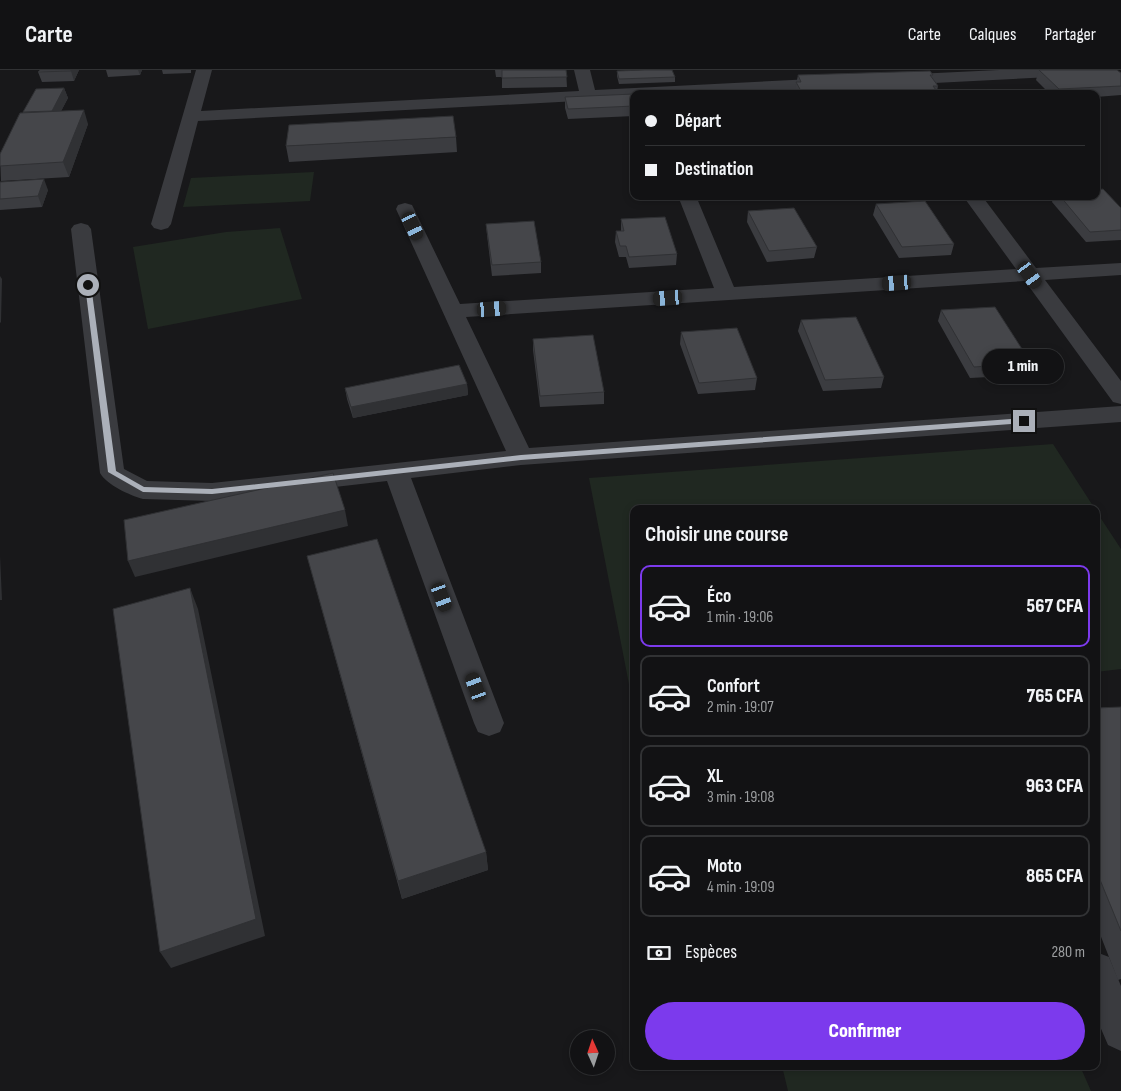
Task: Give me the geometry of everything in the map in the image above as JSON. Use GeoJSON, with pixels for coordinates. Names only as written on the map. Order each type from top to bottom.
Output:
{"type":"FeatureCollection","features":[{"type":"Feature","properties":{"kind":"lane"},"geometry":{"type":"LineString","coordinates":[[161,224],[204,70]]}},
{"type":"Feature","properties":{"kind":"lane"},"geometry":{"type":"LineString","coordinates":[[582,70],[588,96]]}},
{"type":"Feature","properties":{"kind":"lane"},"geometry":{"type":"LineString","coordinates":[[883,80],[980,73],[1091,70]]}},
{"type":"Feature","properties":{"kind":"lane"},"geometry":{"type":"LineString","coordinates":[[671,90],[843,83]]}},
{"type":"Feature","properties":{"kind":"lane"},"geometry":{"type":"LineString","coordinates":[[191,116],[630,93]]}},
{"type":"Feature","properties":{"kind":"lane"},"geometry":{"type":"LineString","coordinates":[[689,200],[727,294]]}},
{"type":"Feature","properties":{"kind":"lane"},"geometry":{"type":"LineString","coordinates":[[975,200],[1121,397]]}},
{"type":"Feature","properties":{"kind":"lane"},"geometry":{"type":"LineString","coordinates":[[405,209],[521,457]]}},
{"type":"Feature","properties":{"kind":"lane"},"geometry":{"type":"LineString","coordinates":[[81,229],[112,472],[143,490],[212,492],[521,457],[1121,414]]}},
{"type":"Feature","properties":{"kind":"lane"},"geometry":{"type":"LineString","coordinates":[[453,311],[1121,269]]}},
{"type":"Feature","properties":{"kind":"lane"},"geometry":{"type":"LineString","coordinates":[[396,471],[489,723]]}},
{"type":"Feature","properties":{"kind":"lane"},"geometry":{"type":"LineString","coordinates":[[1100,980],[1121,1032]]}},
{"type":"Feature","properties":{"kind":"shaded area"},"geometry":{"type":"Polygon","coordinates":[[[314,172],[310,201],[183,207],[191,178],[314,172]]]}},
{"type":"Feature","properties":{"kind":"shaded area"},"geometry":{"type":"Polygon","coordinates":[[[280,228],[302,299],[148,329],[133,247],[226,232],[280,228]]]}},
{"type":"Feature","properties":{"kind":"shaded area"},"geometry":{"type":"Polygon","coordinates":[[[1053,444],[1092,505],[630,505],[630,689],[589,478],[1053,444]]]}},
{"type":"Feature","properties":{"kind":"shaded area"},"geometry":{"type":"Polygon","coordinates":[[[1100,517],[1121,549],[1121,669],[1100,672],[1100,517]]]}},
{"type":"Feature","properties":{"kind":"shaded area"},"geometry":{"type":"Polygon","coordinates":[[[783,1070],[1082,1070],[1091,1091],[788,1091],[783,1070]]]}},
{"type":"Feature","properties":{"kind":"building"},"geometry":{"type":"Polygon","coordinates":[[[40,70],[71,70],[71,71],[38,72],[40,70]]]}},
{"type":"Feature","properties":{"kind":"building"},"geometry":{"type":"Polygon","coordinates":[[[502,70],[566,70],[567,77],[502,78],[502,70]]]}},
{"type":"Feature","properties":{"kind":"building"},"geometry":{"type":"Polygon","coordinates":[[[672,70],[675,77],[619,79],[617,71],[672,70]]]}},
{"type":"Feature","properties":{"kind":"building"},"geometry":{"type":"Polygon","coordinates":[[[1039,70],[1117,70],[1121,73],[1121,86],[1059,89],[1039,70]]]}},
{"type":"Feature","properties":{"kind":"building"},"geometry":{"type":"Polygon","coordinates":[[[930,71],[933,75],[930,75],[938,86],[933,86],[936,90],[800,90],[796,82],[801,82],[798,75],[930,71]]]}},
{"type":"Feature","properties":{"kind":"building"},"geometry":{"type":"Polygon","coordinates":[[[64,88],[52,111],[23,112],[36,89],[64,88]]]}},
{"type":"Feature","properties":{"kind":"building"},"geometry":{"type":"Polygon","coordinates":[[[630,94],[630,106],[568,109],[565,97],[630,94]]]}},
{"type":"Feature","properties":{"kind":"building"},"geometry":{"type":"Polygon","coordinates":[[[84,110],[63,162],[0,166],[0,154],[20,113],[84,110]]]}},
{"type":"Feature","properties":{"kind":"building"},"geometry":{"type":"Polygon","coordinates":[[[453,116],[456,137],[286,146],[289,125],[453,116]]]}},
{"type":"Feature","properties":{"kind":"building"},"geometry":{"type":"Polygon","coordinates":[[[44,179],[38,196],[0,199],[0,182],[44,179]]]}},
{"type":"Feature","properties":{"kind":"building"},"geometry":{"type":"Polygon","coordinates":[[[1100,189],[1103,189],[1121,208],[1121,230],[1090,232],[1063,200],[1100,200],[1100,189]]]}},
{"type":"Feature","properties":{"kind":"building"},"geometry":{"type":"Polygon","coordinates":[[[925,201],[954,244],[902,247],[876,204],[925,201]]]}},
{"type":"Feature","properties":{"kind":"building"},"geometry":{"type":"Polygon","coordinates":[[[794,208],[817,247],[769,251],[748,211],[794,208]]]}},
{"type":"Feature","properties":{"kind":"building"},"geometry":{"type":"Polygon","coordinates":[[[665,217],[677,254],[629,257],[626,246],[620,246],[616,231],[624,231],[621,219],[665,217]]]}},
{"type":"Feature","properties":{"kind":"building"},"geometry":{"type":"Polygon","coordinates":[[[534,221],[541,262],[492,265],[486,224],[534,221]]]}},
{"type":"Feature","properties":{"kind":"building"},"geometry":{"type":"Polygon","coordinates":[[[995,307],[1031,363],[974,367],[941,310],[995,307]]]}},
{"type":"Feature","properties":{"kind":"building"},"geometry":{"type":"Polygon","coordinates":[[[856,317],[884,377],[825,380],[801,320],[856,317]]]}},
{"type":"Feature","properties":{"kind":"building"},"geometry":{"type":"Polygon","coordinates":[[[737,328],[757,378],[699,383],[681,332],[737,328]]]}},
{"type":"Feature","properties":{"kind":"building"},"geometry":{"type":"Polygon","coordinates":[[[593,335],[604,392],[540,396],[533,339],[593,335]]]}},
{"type":"Feature","properties":{"kind":"building"},"geometry":{"type":"Polygon","coordinates":[[[459,365],[467,384],[351,407],[345,388],[459,365]]]}},
{"type":"Feature","properties":{"kind":"building"},"geometry":{"type":"Polygon","coordinates":[[[333,473],[345,510],[128,561],[124,520],[333,473]]]}},
{"type":"Feature","properties":{"kind":"building"},"geometry":{"type":"Polygon","coordinates":[[[377,539],[486,852],[398,881],[307,556],[377,539]]]}},
{"type":"Feature","properties":{"kind":"building"},"geometry":{"type":"Polygon","coordinates":[[[190,588],[256,919],[160,952],[113,609],[190,588]]]}},
{"type":"Feature","properties":{"kind":"building"},"geometry":{"type":"Polygon","coordinates":[[[1121,707],[1121,931],[1100,880],[1100,708],[1121,707]]]}},
{"type":"Feature","properties":{"kind":"route"},"geometry":{"type":"LineString","coordinates":[[88,285],[112,472],[143,490],[212,492],[521,457],[1024,421]]}}]}
